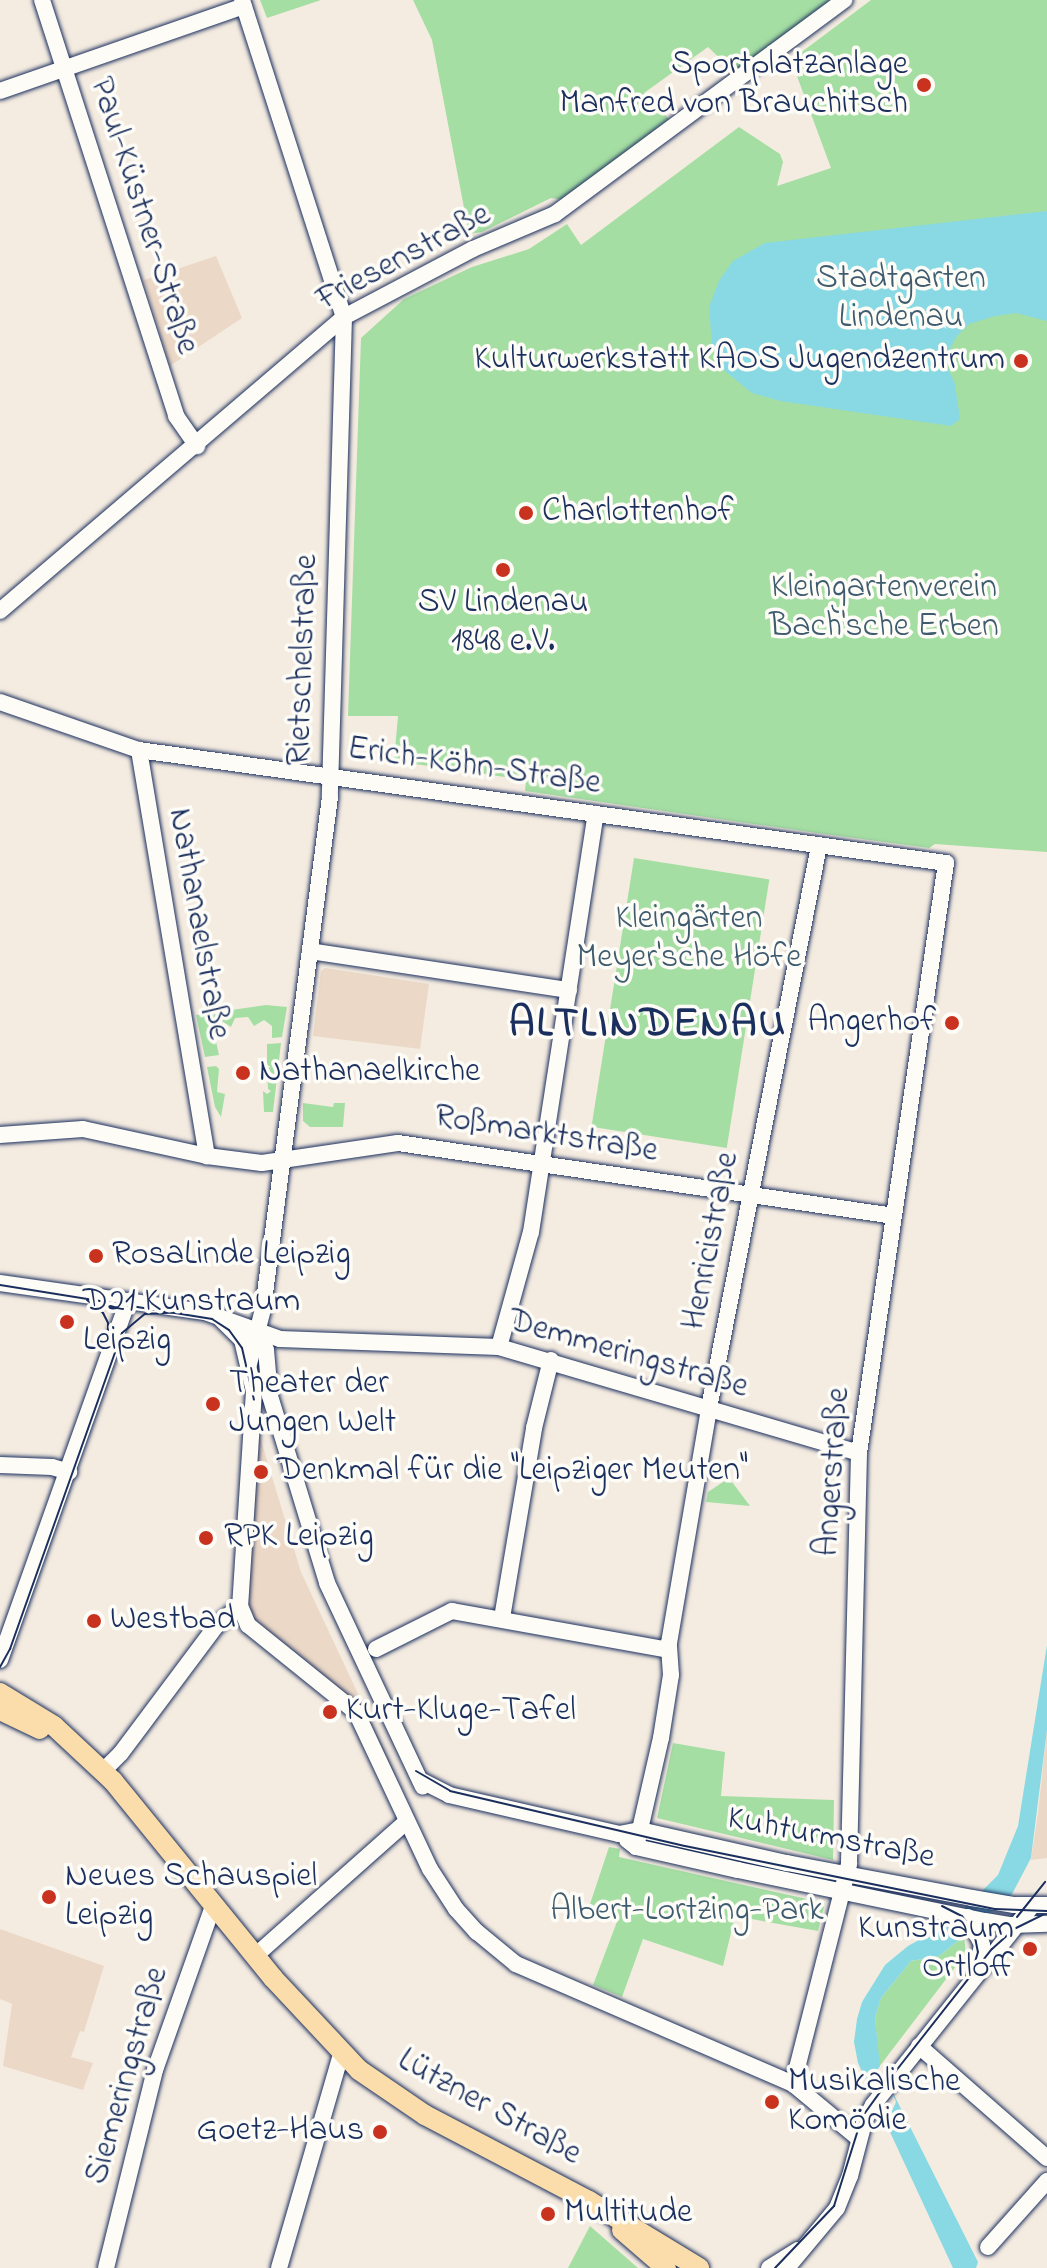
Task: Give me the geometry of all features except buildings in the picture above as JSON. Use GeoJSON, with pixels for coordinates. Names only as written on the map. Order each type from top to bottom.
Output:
{"type":"FeatureCollection","features":[{"type":"Feature","properties":{"kind":"main road","name":"Lützner Straße"},"geometry":{"type":"LineString","coordinates":[[0,1693],[41,1716],[103,1771],[255,1956],[341,2054],[381,2087],[425,2115],[589,2201],[699,2268]]}},
{"type":"Feature","properties":{"kind":"main road","name":"Lützner Straße"},"geometry":{"type":"LineString","coordinates":[[0,1710],[74,1745]]}},
{"type":"Feature","properties":{"kind":"main road","name":"Lützner Straße"},"geometry":{"type":"LineString","coordinates":[[589,2201],[666,2268]]}},
{"type":"Feature","properties":{"kind":"street","name":"Paul-Küstner-Straße"},"geometry":{"type":"LineString","coordinates":[[42,0],[176,416],[197,446]]}},
{"type":"Feature","properties":{"kind":"street","name":"Friesenstraße"},"geometry":{"type":"LineString","coordinates":[[0,611],[7,598],[197,446],[344,317],[473,249],[555,214],[844,0]]}},
{"type":"Feature","properties":{"kind":"street"},"geometry":{"type":"LineString","coordinates":[[0,91],[243,3]]}},
{"type":"Feature","properties":{"kind":"street","name":"Rietschelstraße"},"geometry":{"type":"LineString","coordinates":[[243,3],[344,317],[330,778],[263,1309],[253,1348]]}},
{"type":"Feature","properties":{"kind":"street","name":"Erich-Köhn-Straße"},"geometry":{"type":"LineString","coordinates":[[0,702],[139,750],[946,863]]}},
{"type":"Feature","properties":{"kind":"street","name":"Nathanaelstraße"},"geometry":{"type":"LineString","coordinates":[[139,750],[207,1156]]}},
{"type":"Feature","properties":{"kind":"street"},"geometry":{"type":"LineString","coordinates":[[499,1347],[531,1232],[596,814]]}},
{"type":"Feature","properties":{"kind":"street","name":"Henricistraße"},"geometry":{"type":"LineString","coordinates":[[636,1847],[661,1738],[671,1675],[668,1650],[709,1408],[819,846]]}},
{"type":"Feature","properties":{"kind":"street","name":"Angerstraße"},"geometry":{"type":"LineString","coordinates":[[793,2084],[847,1875],[859,1453],[946,863]]}},
{"type":"Feature","properties":{"kind":"street"},"geometry":{"type":"LineString","coordinates":[[310,951],[569,990]]}},
{"type":"Feature","properties":{"kind":"street","name":"Roßmarktstraße"},"geometry":{"type":"LineString","coordinates":[[0,1135],[83,1129],[207,1156],[282,1162],[398,1143],[894,1216]]}},
{"type":"Feature","properties":{"kind":"street","name":"Demmeringstraße"},"geometry":{"type":"LineString","coordinates":[[0,1283],[205,1312],[221,1319],[253,1348],[280,1339],[499,1347],[859,1453]]}},
{"type":"Feature","properties":{"kind":"street"},"geometry":{"type":"LineString","coordinates":[[0,1660],[128,1301]]}},
{"type":"Feature","properties":{"kind":"street"},"geometry":{"type":"LineString","coordinates":[[221,1319],[253,1348],[254,1400],[240,1606],[248,1625],[356,1712],[430,1869],[456,1909],[477,1932],[516,1964],[793,2084],[858,2138]]}},
{"type":"Feature","properties":{"kind":"street","name":"Kuhturmstraße"},"geometry":{"type":"LineString","coordinates":[[253,1348],[266,1350],[270,1396],[327,1583],[422,1784],[449,1795],[619,1834],[640,1830],[974,1899],[1040,1905]]}},
{"type":"Feature","properties":{"kind":"street"},"geometry":{"type":"LineString","coordinates":[[502,1618],[534,1428],[551,1360]]}},
{"type":"Feature","properties":{"kind":"street"},"geometry":{"type":"LineString","coordinates":[[0,1465],[52,1467],[69,1472]]}},
{"type":"Feature","properties":{"kind":"street"},"geometry":{"type":"LineString","coordinates":[[103,1771],[121,1753],[216,1626],[240,1606]]}},
{"type":"Feature","properties":{"kind":"street"},"geometry":{"type":"LineString","coordinates":[[376,1649],[452,1611],[668,1650]]}},
{"type":"Feature","properties":{"kind":"street"},"geometry":{"type":"LineString","coordinates":[[255,1956],[407,1821]]}},
{"type":"Feature","properties":{"kind":"street","name":"Kuhturmstraße"},"geometry":{"type":"LineString","coordinates":[[619,1834],[636,1847],[972,1921],[1047,1924]]}},
{"type":"Feature","properties":{"kind":"street","name":"Siemeringstraße"},"geometry":{"type":"LineString","coordinates":[[106,2268],[155,2070],[214,1903]]}},
{"type":"Feature","properties":{"kind":"street"},"geometry":{"type":"LineString","coordinates":[[787,2268],[837,2208],[850,2176],[858,2138],[873,2105],[1016,1925],[1040,1905]]}},
{"type":"Feature","properties":{"kind":"street"},"geometry":{"type":"LineString","coordinates":[[971,1981],[981,1956],[972,1921]]}},
{"type":"Feature","properties":{"kind":"street"},"geometry":{"type":"LineString","coordinates":[[919,2046],[1047,2158]]}},
{"type":"Feature","properties":{"kind":"street"},"geometry":{"type":"LineString","coordinates":[[279,2268],[341,2054]]}},
{"type":"Feature","properties":{"kind":"street"},"geometry":{"type":"LineString","coordinates":[[988,2247],[1047,2181]]}},
{"type":"Feature","properties":{"kind":"street"},"geometry":{"type":"LineString","coordinates":[[769,2268],[799,2250]]}},
{"type":"Feature","properties":{"kind":"shaded area"},"geometry":{"type":"Polygon","coordinates":[[[216,256],[242,318],[170,366],[144,280],[216,256]]]}},
{"type":"Feature","properties":{"kind":"shaded area"},"geometry":{"type":"Polygon","coordinates":[[[325,968],[429,984],[420,1049],[313,1036],[321,971],[325,968]]]}},
{"type":"Feature","properties":{"kind":"shaded area"},"geometry":{"type":"Polygon","coordinates":[[[259,1434],[301,1572],[396,1775],[393,1777],[363,1714],[256,1626],[247,1608],[259,1434]]]}},
{"type":"Feature","properties":{"kind":"shaded area"},"geometry":{"type":"Polygon","coordinates":[[[1047,1730],[1047,1858],[1031,1860],[1038,1813],[1047,1730]]]}},
{"type":"Feature","properties":{"kind":"shaded area"},"geometry":{"type":"Polygon","coordinates":[[[0,1929],[104,1966],[84,2032],[80,2031],[71,2057],[93,2063],[83,2090],[3,2066],[12,2004],[0,1999],[0,1929]]]}},
{"type":"Feature","properties":{"kind":"green space"},"geometry":{"type":"Polygon","coordinates":[[[260,0],[321,0],[267,18],[260,0]]]}},
{"type":"Feature","properties":{"kind":"green space"},"geometry":{"type":"Polygon","coordinates":[[[413,0],[833,0],[734,72],[708,47],[644,93],[669,119],[563,200],[551,198],[482,232],[469,234],[432,40],[413,0]]]}},
{"type":"Feature","properties":{"kind":"green space"},"geometry":{"type":"Polygon","coordinates":[[[871,0],[1047,0],[1047,852],[935,844],[929,848],[817,833],[525,791],[526,780],[394,761],[398,716],[348,716],[361,338],[404,299],[472,267],[529,249],[567,224],[581,245],[739,127],[780,154],[783,162],[777,186],[831,168],[791,60],[871,0]]]}},
{"type":"Feature","properties":{"kind":"green space","name":"Kleingärten Meyer'sche Höfe"},"geometry":{"type":"Polygon","coordinates":[[[634,858],[769,879],[727,1148],[591,1127],[634,858]]]}},
{"type":"Feature","properties":{"kind":"green space"},"geometry":{"type":"Polygon","coordinates":[[[266,1005],[287,1007],[282,1037],[272,1038],[272,1026],[264,1020],[254,1026],[248,1017],[235,1018],[231,1027],[222,1021],[213,1028],[219,1055],[205,1057],[196,1015],[266,1005]]]}},
{"type":"Feature","properties":{"kind":"green space"},"geometry":{"type":"Polygon","coordinates":[[[281,1043],[273,1112],[264,1112],[263,1091],[267,1094],[271,1091],[268,1089],[267,1068],[271,1067],[267,1065],[267,1044],[281,1043]]]}},
{"type":"Feature","properties":{"kind":"green space"},"geometry":{"type":"Polygon","coordinates":[[[216,1066],[219,1069],[217,1092],[225,1094],[221,1117],[215,1107],[207,1067],[216,1066]]]}},
{"type":"Feature","properties":{"kind":"green space"},"geometry":{"type":"Polygon","coordinates":[[[303,1103],[333,1107],[334,1103],[345,1103],[343,1127],[310,1127],[303,1121],[303,1103]]]}},
{"type":"Feature","properties":{"kind":"green space"},"geometry":{"type":"Polygon","coordinates":[[[729,1478],[750,1506],[706,1502],[708,1492],[729,1478]]]}},
{"type":"Feature","properties":{"kind":"green space"},"geometry":{"type":"Polygon","coordinates":[[[673,1743],[725,1752],[721,1796],[834,1800],[833,1860],[657,1818],[673,1743]]]}},
{"type":"Feature","properties":{"kind":"green space","name":"Albert-Lortzing-Park"},"geometry":{"type":"Polygon","coordinates":[[[609,1847],[620,1849],[619,1857],[825,1903],[818,1931],[735,1916],[723,1966],[643,1939],[622,1997],[593,1985],[618,1919],[589,1907],[609,1847]]]}},
{"type":"Feature","properties":{"kind":"green space"},"geometry":{"type":"Polygon","coordinates":[[[964,1936],[966,1953],[879,2067],[875,2018],[881,1998],[911,1961],[939,1956],[964,1936]]]}},
{"type":"Feature","properties":{"kind":"green space"},"geometry":{"type":"Polygon","coordinates":[[[590,2226],[638,2268],[568,2268],[590,2226]]]}},
{"type":"Feature","properties":{"kind":"water"},"geometry":{"type":"Polygon","coordinates":[[[1047,211],[1047,321],[1016,313],[995,316],[969,324],[957,336],[948,352],[946,364],[955,384],[960,419],[951,426],[780,401],[752,393],[725,371],[712,345],[709,307],[719,281],[733,261],[765,243],[1047,211]]]}},
{"type":"Feature","properties":{"kind":"water"},"geometry":{"type":"Polygon","coordinates":[[[1047,1645],[1047,1730],[1031,1858],[1012,1894],[964,1936],[939,1956],[911,1961],[881,1998],[875,2018],[880,2067],[978,2262],[976,2268],[953,2268],[858,2063],[854,2042],[857,2019],[862,2002],[885,1965],[908,1946],[950,1923],[998,1875],[1018,1826],[1047,1645]]]}},
{"type":"Feature","properties":{"kind":"pier"},"geometry":{"type":"Polygon","coordinates":[[[881,2065],[896,2102],[884,2129],[865,2086],[881,2065]]]}},
{"type":"Feature","properties":{"kind":"tram line"},"geometry":{"type":"LineString","coordinates":[[0,1285],[212,1319],[229,1330],[242,1348],[254,1400]]}},
{"type":"Feature","properties":{"kind":"tram line"},"geometry":{"type":"LineString","coordinates":[[87,1300],[103,1313],[108,1323],[108,1350]]}},
{"type":"Feature","properties":{"kind":"tram line"},"geometry":{"type":"LineString","coordinates":[[0,1667],[10,1649],[122,1333],[145,1314],[184,1312]]}},
{"type":"Feature","properties":{"kind":"tram line"},"geometry":{"type":"LineString","coordinates":[[416,1771],[450,1791],[685,1846],[995,1909],[1047,1911]]}},
{"type":"Feature","properties":{"kind":"tram line"},"geometry":{"type":"LineString","coordinates":[[1017,1917],[1045,1882]]}},
{"type":"Feature","properties":{"kind":"tram line"},"geometry":{"type":"LineString","coordinates":[[942,1906],[962,1916],[974,1932],[978,1952],[973,1968]]}},
{"type":"Feature","properties":{"kind":"tram line"},"geometry":{"type":"LineString","coordinates":[[775,2268],[834,2206],[862,2117],[888,2081],[992,1949],[1014,1929],[1043,1915]]}},
{"type":"Feature","properties":{"kind":"place","name":"Sportplatzanlage Manfred von Brauchitsch"},"geometry":{"type":"Point","coordinates":[924,85]}},
{"type":"Feature","properties":{"kind":"place","name":"Kulturwerkstatt KAOS Jugendzentrum"},"geometry":{"type":"Point","coordinates":[1021,361]}},
{"type":"Feature","properties":{"kind":"place","name":"Charlottenhof"},"geometry":{"type":"Point","coordinates":[526,513]}},
{"type":"Feature","properties":{"kind":"place","name":"SV Lindenau 1848 e.V."},"geometry":{"type":"Point","coordinates":[503,570]}},
{"type":"Feature","properties":{"kind":"place","name":"Angerhof"},"geometry":{"type":"Point","coordinates":[952,1023]}},
{"type":"Feature","properties":{"kind":"place","name":"Nathanaelkirche"},"geometry":{"type":"Point","coordinates":[243,1073]}},
{"type":"Feature","properties":{"kind":"place","name":"RosaLinde Leipzig"},"geometry":{"type":"Point","coordinates":[96,1256]}},
{"type":"Feature","properties":{"kind":"place","name":"D21 Kunstraum Leipzig"},"geometry":{"type":"Point","coordinates":[67,1322]}},
{"type":"Feature","properties":{"kind":"place","name":"Theater der Jungen Welt"},"geometry":{"type":"Point","coordinates":[213,1404]}},
{"type":"Feature","properties":{"kind":"place","name":"Denkmal für die \"Leipziger Meuten\""},"geometry":{"type":"Point","coordinates":[261,1472]}},
{"type":"Feature","properties":{"kind":"place","name":"RPK Leipzig"},"geometry":{"type":"Point","coordinates":[206,1538]}},
{"type":"Feature","properties":{"kind":"place","name":"Westbad"},"geometry":{"type":"Point","coordinates":[94,1621]}},
{"type":"Feature","properties":{"kind":"place","name":"Kurt-Kluge-Tafel"},"geometry":{"type":"Point","coordinates":[330,1712]}},
{"type":"Feature","properties":{"kind":"place","name":"Neues Schauspiel Leipzig"},"geometry":{"type":"Point","coordinates":[49,1897]}},
{"type":"Feature","properties":{"kind":"place","name":"Kunstraum Ortloff"},"geometry":{"type":"Point","coordinates":[1030,1949]}},
{"type":"Feature","properties":{"kind":"place","name":"Musikalische Komödie"},"geometry":{"type":"Point","coordinates":[772,2102]}},
{"type":"Feature","properties":{"kind":"place","name":"Goetz-Haus"},"geometry":{"type":"Point","coordinates":[380,2132]}},
{"type":"Feature","properties":{"kind":"place","name":"Multitude"},"geometry":{"type":"Point","coordinates":[548,2214]}},
{"type":"Feature","properties":{"kind":"district","name":"ALTLINDENAU"},"geometry":{"type":"Point","coordinates":[648,1025]}},
{"type":"Feature","properties":{"kind":"park label","name":"Stadtgarten Lindenau"},"geometry":{"type":"Point","coordinates":[901,298]}},
{"type":"Feature","properties":{"kind":"park label","name":"Kleingartenverein Bach'sche Erben"},"geometry":{"type":"Point","coordinates":[884,608]}}]}
